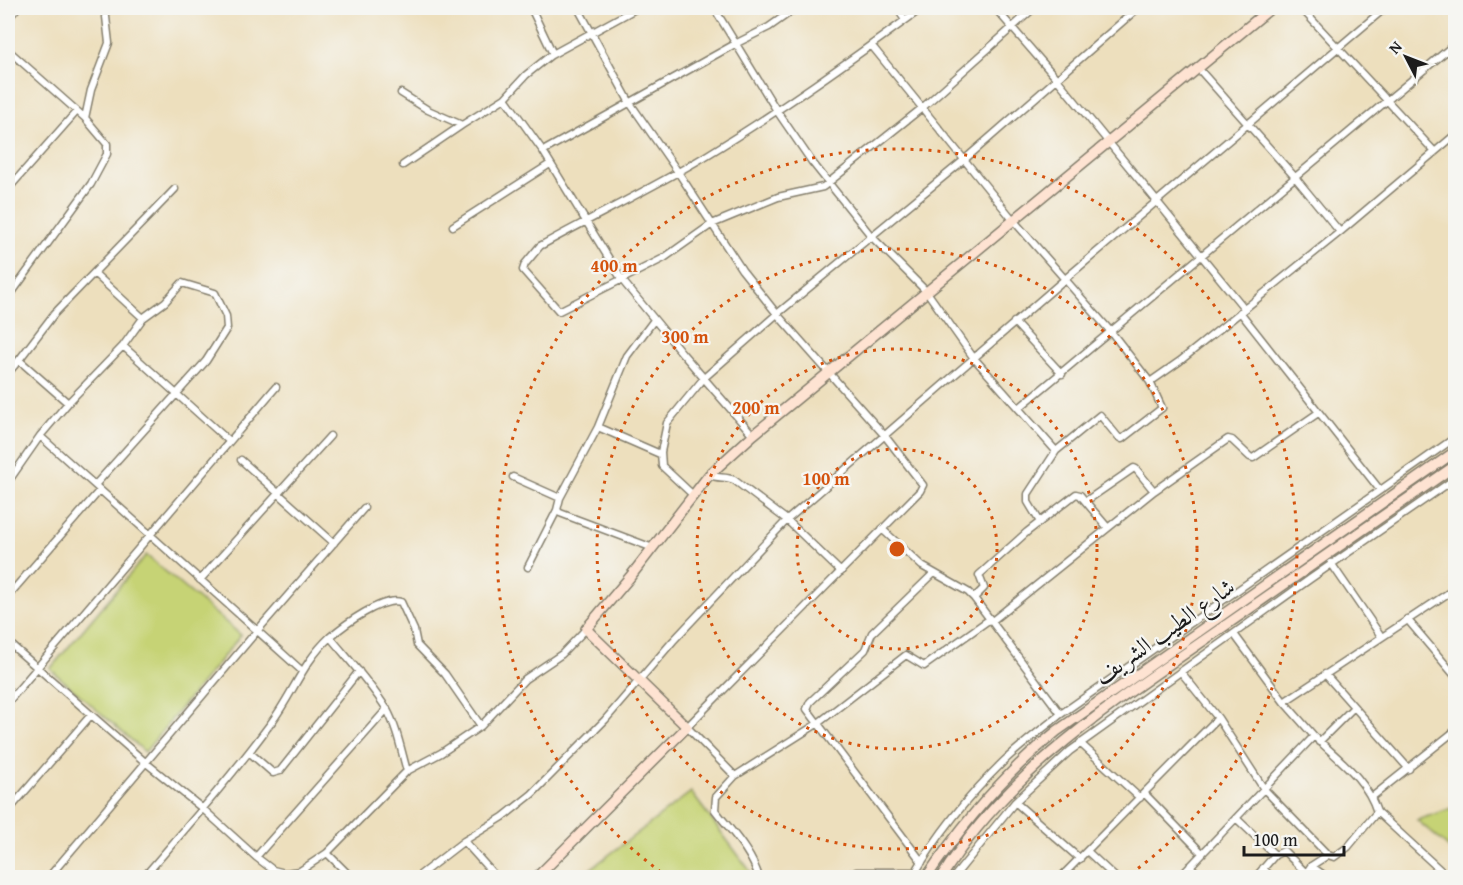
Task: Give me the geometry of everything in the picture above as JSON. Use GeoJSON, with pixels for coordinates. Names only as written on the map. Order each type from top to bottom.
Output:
{"type":"FeatureCollection","features":[{"type":"Feature","properties":{"kind":"main road"},"geometry":{"type":"LineString","coordinates":[[537,878],[687,728],[586,629],[653,548],[709,475],[753,435],[1271,8]]}},
{"type":"Feature","properties":{"kind":"main road","name":"شارع الطيب الشريف"},"geometry":{"type":"LineString","coordinates":[[926,878],[980,805],[1026,757],[1049,738],[1082,712],[1455,451]]}},
{"type":"Feature","properties":{"kind":"main road","name":"شارع الطيب الشريف"},"geometry":{"type":"LineString","coordinates":[[941,878],[957,851],[982,820],[1054,749],[1187,652],[1455,465]]}},
{"type":"Feature","properties":{"kind":"street"},"geometry":{"type":"LineString","coordinates":[[8,19],[17,8]]}},
{"type":"Feature","properties":{"kind":"street"},"geometry":{"type":"LineString","coordinates":[[86,118],[91,90],[108,43],[105,8]]}},
{"type":"Feature","properties":{"kind":"street"},"geometry":{"type":"LineString","coordinates":[[531,8],[553,54]]}},
{"type":"Feature","properties":{"kind":"street"},"geometry":{"type":"LineString","coordinates":[[578,8],[630,103],[678,171],[742,270],[777,314],[885,436],[923,485],[920,491],[687,728],[735,776]]}},
{"type":"Feature","properties":{"kind":"street"},"geometry":{"type":"LineString","coordinates":[[404,165],[505,98],[533,69],[553,54],[637,8]]}},
{"type":"Feature","properties":{"kind":"street"},"geometry":{"type":"LineString","coordinates":[[714,8],[777,111],[829,183],[872,237],[927,292],[973,357],[1056,451]]}},
{"type":"Feature","properties":{"kind":"street"},"geometry":{"type":"LineString","coordinates":[[543,151],[769,27],[796,8]]}},
{"type":"Feature","properties":{"kind":"street"},"geometry":{"type":"LineString","coordinates":[[897,8],[905,20]]}},
{"type":"Feature","properties":{"kind":"street"},"geometry":{"type":"LineString","coordinates":[[922,8],[872,46],[777,111],[678,171],[538,248],[523,270],[558,312],[664,258],[712,224],[777,197],[817,189],[829,183],[922,108],[1034,8]]}},
{"type":"Feature","properties":{"kind":"street"},"geometry":{"type":"LineString","coordinates":[[995,8],[1057,79],[1201,256],[1318,413],[1380,490]]}},
{"type":"Feature","properties":{"kind":"street"},"geometry":{"type":"LineString","coordinates":[[693,495],[662,466],[660,454],[667,423],[704,378],[777,314],[963,160],[1138,8]]}},
{"type":"Feature","properties":{"kind":"street"},"geometry":{"type":"LineString","coordinates":[[1301,8],[1434,151]]}},
{"type":"Feature","properties":{"kind":"street"},"geometry":{"type":"LineString","coordinates":[[416,878],[532,794],[605,720],[638,680],[787,520],[973,357],[1385,8]]}},
{"type":"Feature","properties":{"kind":"street"},"geometry":{"type":"LineString","coordinates":[[1019,408],[1112,333],[1455,43]]}},
{"type":"Feature","properties":{"kind":"street"},"geometry":{"type":"LineString","coordinates":[[872,46],[1014,221],[1112,333],[1150,382],[1162,408],[1122,439],[1100,415],[1056,451],[1027,497],[1040,522]]}},
{"type":"Feature","properties":{"kind":"street"},"geometry":{"type":"LineString","coordinates":[[8,50],[86,118],[107,144],[105,158],[91,184],[8,298]]}},
{"type":"Feature","properties":{"kind":"street"},"geometry":{"type":"LineString","coordinates":[[1198,68],[1340,232]]}},
{"type":"Feature","properties":{"kind":"street"},"geometry":{"type":"LineString","coordinates":[[401,93],[428,110],[462,125]]}},
{"type":"Feature","properties":{"kind":"street"},"geometry":{"type":"LineString","coordinates":[[505,98],[543,151],[622,280],[753,435]]}},
{"type":"Feature","properties":{"kind":"street"},"geometry":{"type":"LineString","coordinates":[[8,189],[77,111]]}},
{"type":"Feature","properties":{"kind":"street"},"geometry":{"type":"LineString","coordinates":[[1150,382],[1180,361],[1340,232],[1455,134]]}},
{"type":"Feature","properties":{"kind":"street"},"geometry":{"type":"LineString","coordinates":[[453,226],[550,164]]}},
{"type":"Feature","properties":{"kind":"street"},"geometry":{"type":"LineString","coordinates":[[8,373],[47,322],[175,189]]}},
{"type":"Feature","properties":{"kind":"street"},"geometry":{"type":"LineString","coordinates":[[94,273],[144,318]]}},
{"type":"Feature","properties":{"kind":"street"},"geometry":{"type":"LineString","coordinates":[[8,482],[40,436],[123,346],[144,318],[165,302],[182,282],[215,293],[226,316],[227,328],[220,342],[8,596]]}},
{"type":"Feature","properties":{"kind":"street"},"geometry":{"type":"LineString","coordinates":[[528,567],[557,510],[560,498],[598,427],[627,356],[654,320]]}},
{"type":"Feature","properties":{"kind":"street"},"geometry":{"type":"LineString","coordinates":[[1014,322],[1062,374]]}},
{"type":"Feature","properties":{"kind":"street"},"geometry":{"type":"LineString","coordinates":[[123,346],[229,441]]}},
{"type":"Feature","properties":{"kind":"street"},"geometry":{"type":"LineString","coordinates":[[19,360],[68,404]]}},
{"type":"Feature","properties":{"kind":"street"},"geometry":{"type":"LineString","coordinates":[[8,702],[276,387]]}},
{"type":"Feature","properties":{"kind":"street"},"geometry":{"type":"LineString","coordinates":[[759,878],[756,864],[715,810],[716,797],[735,776],[817,724],[906,655],[924,666],[991,620],[1155,491],[1228,439],[1253,458],[1318,413]]}},
{"type":"Feature","properties":{"kind":"street"},"geometry":{"type":"LineString","coordinates":[[598,427],[660,454]]}},
{"type":"Feature","properties":{"kind":"street"},"geometry":{"type":"LineString","coordinates":[[40,436],[301,670]]}},
{"type":"Feature","properties":{"kind":"street"},"geometry":{"type":"LineString","coordinates":[[200,580],[330,436]]}},
{"type":"Feature","properties":{"kind":"street"},"geometry":{"type":"LineString","coordinates":[[832,878],[857,872],[914,874],[946,825],[986,779],[1018,748],[1061,714],[1455,437]]}},
{"type":"Feature","properties":{"kind":"street"},"geometry":{"type":"LineString","coordinates":[[241,460],[334,543]]}},
{"type":"Feature","properties":{"kind":"street"},"geometry":{"type":"LineString","coordinates":[[1086,501],[1134,468],[1155,491]]}},
{"type":"Feature","properties":{"kind":"street"},"geometry":{"type":"LineString","coordinates":[[709,475],[719,479],[726,477],[734,480],[787,520],[841,572]]}},
{"type":"Feature","properties":{"kind":"street"},"geometry":{"type":"LineString","coordinates":[[513,477],[560,498]]}},
{"type":"Feature","properties":{"kind":"street"},"geometry":{"type":"LineString","coordinates":[[953,877],[1015,802],[1055,763],[1080,743],[1455,478]]}},
{"type":"Feature","properties":{"kind":"street"},"geometry":{"type":"LineString","coordinates":[[974,598],[984,588],[979,575],[1076,494],[1086,501],[1108,528]]}},
{"type":"Feature","properties":{"kind":"street"},"geometry":{"type":"LineString","coordinates":[[48,878],[256,631],[364,508]]}},
{"type":"Feature","properties":{"kind":"street"},"geometry":{"type":"LineString","coordinates":[[557,510],[653,548]]}},
{"type":"Feature","properties":{"kind":"street"},"geometry":{"type":"LineString","coordinates":[[882,529],[922,566],[968,592],[974,598],[1061,714]]}},
{"type":"Feature","properties":{"kind":"street"},"geometry":{"type":"LineString","coordinates":[[1331,564],[1381,636]]}},
{"type":"Feature","properties":{"kind":"street"},"geometry":{"type":"LineString","coordinates":[[922,862],[807,709],[808,705],[866,650],[872,633],[934,573]]}},
{"type":"Feature","properties":{"kind":"street"},"geometry":{"type":"LineString","coordinates":[[1284,702],[1407,619],[1454,591]]}},
{"type":"Feature","properties":{"kind":"street"},"geometry":{"type":"LineString","coordinates":[[143,878],[249,752],[282,708],[301,670],[330,637],[376,605],[401,602],[414,630],[417,645],[438,664],[481,726]]}},
{"type":"Feature","properties":{"kind":"street"},"geometry":{"type":"LineString","coordinates":[[1407,619],[1455,677]]}},
{"type":"Feature","properties":{"kind":"street"},"geometry":{"type":"LineString","coordinates":[[8,642],[256,857],[273,870],[285,873],[300,871],[327,853],[407,771],[441,753],[481,726],[525,679],[562,654],[586,629]]}},
{"type":"Feature","properties":{"kind":"street"},"geometry":{"type":"LineString","coordinates":[[1234,634],[1284,702],[1314,736],[1357,776],[1372,797],[1377,812],[1449,878]]}},
{"type":"Feature","properties":{"kind":"street"},"geometry":{"type":"LineString","coordinates":[[330,637],[359,670],[387,709],[407,771]]}},
{"type":"Feature","properties":{"kind":"street"},"geometry":{"type":"LineString","coordinates":[[249,752],[273,773],[280,771],[359,670]]}},
{"type":"Feature","properties":{"kind":"street"},"geometry":{"type":"LineString","coordinates":[[1181,672],[1218,718],[1264,789],[1328,855],[1334,857],[1348,847],[1377,812]]}},
{"type":"Feature","properties":{"kind":"street"},"geometry":{"type":"LineString","coordinates":[[1325,674],[1409,769]]}},
{"type":"Feature","properties":{"kind":"street"},"geometry":{"type":"LineString","coordinates":[[1320,742],[1354,707]]}},
{"type":"Feature","properties":{"kind":"street"},"geometry":{"type":"LineString","coordinates":[[256,857],[387,709]]}},
{"type":"Feature","properties":{"kind":"street"},"geometry":{"type":"LineString","coordinates":[[8,812],[91,715]]}},
{"type":"Feature","properties":{"kind":"street"},"geometry":{"type":"LineString","coordinates":[[1060,878],[1218,718]]}},
{"type":"Feature","properties":{"kind":"street"},"geometry":{"type":"LineString","coordinates":[[1372,797],[1455,730]]}},
{"type":"Feature","properties":{"kind":"street"},"geometry":{"type":"LineString","coordinates":[[1179,878],[1314,736]]}},
{"type":"Feature","properties":{"kind":"street"},"geometry":{"type":"LineString","coordinates":[[1080,743],[1142,796],[1202,854]]}},
{"type":"Feature","properties":{"kind":"street"},"geometry":{"type":"LineString","coordinates":[[1015,802],[1080,859]]}},
{"type":"Feature","properties":{"kind":"street"},"geometry":{"type":"LineString","coordinates":[[1236,818],[1275,855]]}},
{"type":"Feature","properties":{"kind":"street"},"geometry":{"type":"LineString","coordinates":[[465,841],[497,878]]}},
{"type":"Feature","properties":{"kind":"street"},"geometry":{"type":"LineString","coordinates":[[1087,851],[1116,878]]}},
{"type":"Feature","properties":{"kind":"street"},"geometry":{"type":"LineString","coordinates":[[1255,878],[1275,855],[1284,851],[1305,875],[1311,866],[1328,855]]}},
{"type":"Feature","properties":{"kind":"street"},"geometry":{"type":"LineString","coordinates":[[327,853],[352,878]]}},
{"type":"Feature","properties":{"kind":"street"},"geometry":{"type":"LineString","coordinates":[[1190,866],[1202,878]]}},
{"type":"Feature","properties":{"kind":"street"},"geometry":{"type":"LineString","coordinates":[[1311,866],[1328,878]]}},
{"type":"Feature","properties":{"kind":"street"},"geometry":{"type":"LineString","coordinates":[[1263,868],[1272,878]]}},
{"type":"Feature","properties":{"kind":"green space"},"geometry":{"type":"Polygon","coordinates":[[[146,555],[241,635],[145,752],[50,669],[146,555]]]}},
{"type":"Feature","properties":{"kind":"green space"},"geometry":{"type":"Polygon","coordinates":[[[691,792],[751,872],[743,878],[580,877],[691,792]]]}},
{"type":"Feature","properties":{"kind":"green space"},"geometry":{"type":"Polygon","coordinates":[[[1456,807],[1455,853],[1417,820],[1456,807]]]}}]}
